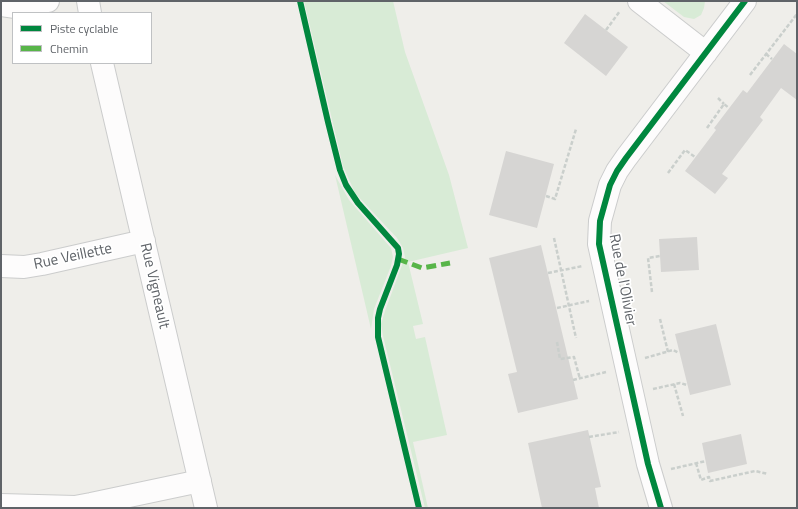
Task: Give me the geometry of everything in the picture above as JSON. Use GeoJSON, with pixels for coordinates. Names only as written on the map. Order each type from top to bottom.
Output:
{"type":"FeatureCollection","features":[{"type":"Feature","properties":{"kind":"street"},"geometry":{"type":"LineString","coordinates":[[1,5],[14,7],[48,1]]}},
{"type":"Feature","properties":{"kind":"street"},"geometry":{"type":"LineString","coordinates":[[88,1],[90,12]]}},
{"type":"Feature","properties":{"kind":"street","name":"Rue de l'Olivier"},"geometry":{"type":"LineString","coordinates":[[661,508],[648,464],[634,363],[611,296],[599,244],[600,221],[606,198],[617,171],[706,53],[739,3]]}},
{"type":"Feature","properties":{"kind":"street"},"geometry":{"type":"LineString","coordinates":[[631,4],[706,53]]}},
{"type":"Feature","properties":{"kind":"street","name":"Rue Vigneault"},"geometry":{"type":"LineString","coordinates":[[102,64],[206,508]]}},
{"type":"Feature","properties":{"kind":"street","name":"Rue Veillette"},"geometry":{"type":"LineString","coordinates":[[1,266],[24,267],[42,264],[144,241]]}},
{"type":"Feature","properties":{"kind":"street"},"geometry":{"type":"LineString","coordinates":[[1,505],[75,506],[200,481]]}},
{"type":"Feature","properties":{"kind":"path"},"geometry":{"type":"LineString","coordinates":[[606,30],[631,4]]}},
{"type":"Feature","properties":{"kind":"path"},"geometry":{"type":"LineString","coordinates":[[750,75],[797,14]]}},
{"type":"Feature","properties":{"kind":"path"},"geometry":{"type":"LineString","coordinates":[[766,54],[772,59]]}},
{"type":"Feature","properties":{"kind":"path"},"geometry":{"type":"LineString","coordinates":[[718,98],[729,108]]}},
{"type":"Feature","properties":{"kind":"path"},"geometry":{"type":"LineString","coordinates":[[707,128],[724,104]]}},
{"type":"Feature","properties":{"kind":"path"},"geometry":{"type":"LineString","coordinates":[[546,196],[555,199],[576,129]]}},
{"type":"Feature","properties":{"kind":"path"},"geometry":{"type":"LineString","coordinates":[[668,173],[686,150],[695,157]]}},
{"type":"Feature","properties":{"kind":"path"},"geometry":{"type":"LineString","coordinates":[[554,238],[576,338]]}},
{"type":"Feature","properties":{"kind":"path"},"geometry":{"type":"LineString","coordinates":[[652,292],[648,258],[660,256]]}},
{"type":"Feature","properties":{"kind":"path"},"geometry":{"type":"LineString","coordinates":[[548,273],[603,261]]}},
{"type":"Feature","properties":{"kind":"path"},"geometry":{"type":"LineString","coordinates":[[557,308],[611,296]]}},
{"type":"Feature","properties":{"kind":"path"},"geometry":{"type":"LineString","coordinates":[[660,319],[668,352]]}},
{"type":"Feature","properties":{"kind":"path"},"geometry":{"type":"LineString","coordinates":[[556,342],[560,359],[574,357],[580,379]]}},
{"type":"Feature","properties":{"kind":"path"},"geometry":{"type":"LineString","coordinates":[[573,380],[634,363],[673,350],[679,353]]}},
{"type":"Feature","properties":{"kind":"path"},"geometry":{"type":"LineString","coordinates":[[649,390],[680,383],[687,385]]}},
{"type":"Feature","properties":{"kind":"path"},"geometry":{"type":"LineString","coordinates":[[674,384],[683,416]]}},
{"type":"Feature","properties":{"kind":"path"},"geometry":{"type":"LineString","coordinates":[[590,437],[624,430]]}},
{"type":"Feature","properties":{"kind":"path"},"geometry":{"type":"LineString","coordinates":[[668,470],[706,460]]}},
{"type":"Feature","properties":{"kind":"path"},"geometry":{"type":"LineString","coordinates":[[696,463],[701,480],[709,477],[710,481],[755,471],[768,474]]}},
{"type":"Feature","properties":{"kind":"green space"},"geometry":{"type":"Polygon","coordinates":[[[304,1],[393,1],[405,52],[449,175],[468,248],[408,262],[423,324],[413,326],[416,339],[425,337],[447,435],[413,442],[428,508],[425,508],[381,324],[405,257],[403,248],[397,238],[355,193],[343,166],[304,1]]]}},
{"type":"Feature","properties":{"kind":"green space"},"geometry":{"type":"Polygon","coordinates":[[[663,1],[705,1],[701,15],[694,19],[684,17],[663,1]]]}},
{"type":"Feature","properties":{"kind":"green space"},"geometry":{"type":"Polygon","coordinates":[[[335,175],[349,200],[391,248],[393,257],[391,266],[374,309],[371,329],[335,175]]]}},
{"type":"Feature","properties":{"kind":"building"},"geometry":{"type":"Polygon","coordinates":[[[585,14],[628,47],[606,76],[564,43],[585,14]]]}},
{"type":"Feature","properties":{"kind":"building"},"geometry":{"type":"Polygon","coordinates":[[[784,44],[797,54],[797,100],[781,88],[760,117],[763,120],[722,174],[728,178],[715,194],[685,171],[716,130],[714,128],[743,90],[747,93],[784,44]]]}},
{"type":"Feature","properties":{"kind":"building"},"geometry":{"type":"Polygon","coordinates":[[[506,151],[554,164],[537,228],[489,215],[506,151]]]}},
{"type":"Feature","properties":{"kind":"building"},"geometry":{"type":"Polygon","coordinates":[[[697,237],[699,270],[661,272],[659,239],[697,237]]]}},
{"type":"Feature","properties":{"kind":"building"},"geometry":{"type":"Polygon","coordinates":[[[541,245],[578,399],[518,413],[508,374],[517,372],[489,258],[541,245]]]}},
{"type":"Feature","properties":{"kind":"building"},"geometry":{"type":"Polygon","coordinates":[[[716,324],[731,385],[690,395],[675,334],[716,324]]]}},
{"type":"Feature","properties":{"kind":"building"},"geometry":{"type":"Polygon","coordinates":[[[588,430],[601,487],[595,488],[599,508],[542,508],[528,443],[588,430]]]}},
{"type":"Feature","properties":{"kind":"building"},"geometry":{"type":"Polygon","coordinates":[[[741,434],[747,464],[708,473],[702,443],[741,434]]]}},
{"type":"Feature","properties":{"kind":"marked path"},"geometry":{"type":"LineString","coordinates":[[398,259],[422,268],[450,263]]}},
{"type":"Feature","properties":{"kind":"cycle path"},"geometry":{"type":"LineString","coordinates":[[300,1],[340,170],[346,185],[358,203],[398,248],[399,254],[397,265],[380,309],[378,318],[378,337],[419,508]]}},
{"type":"Feature","properties":{"kind":"cycle path"},"geometry":{"type":"LineString","coordinates":[[661,508],[648,464],[599,244],[600,221],[610,185],[617,171],[745,1]]}}]}
